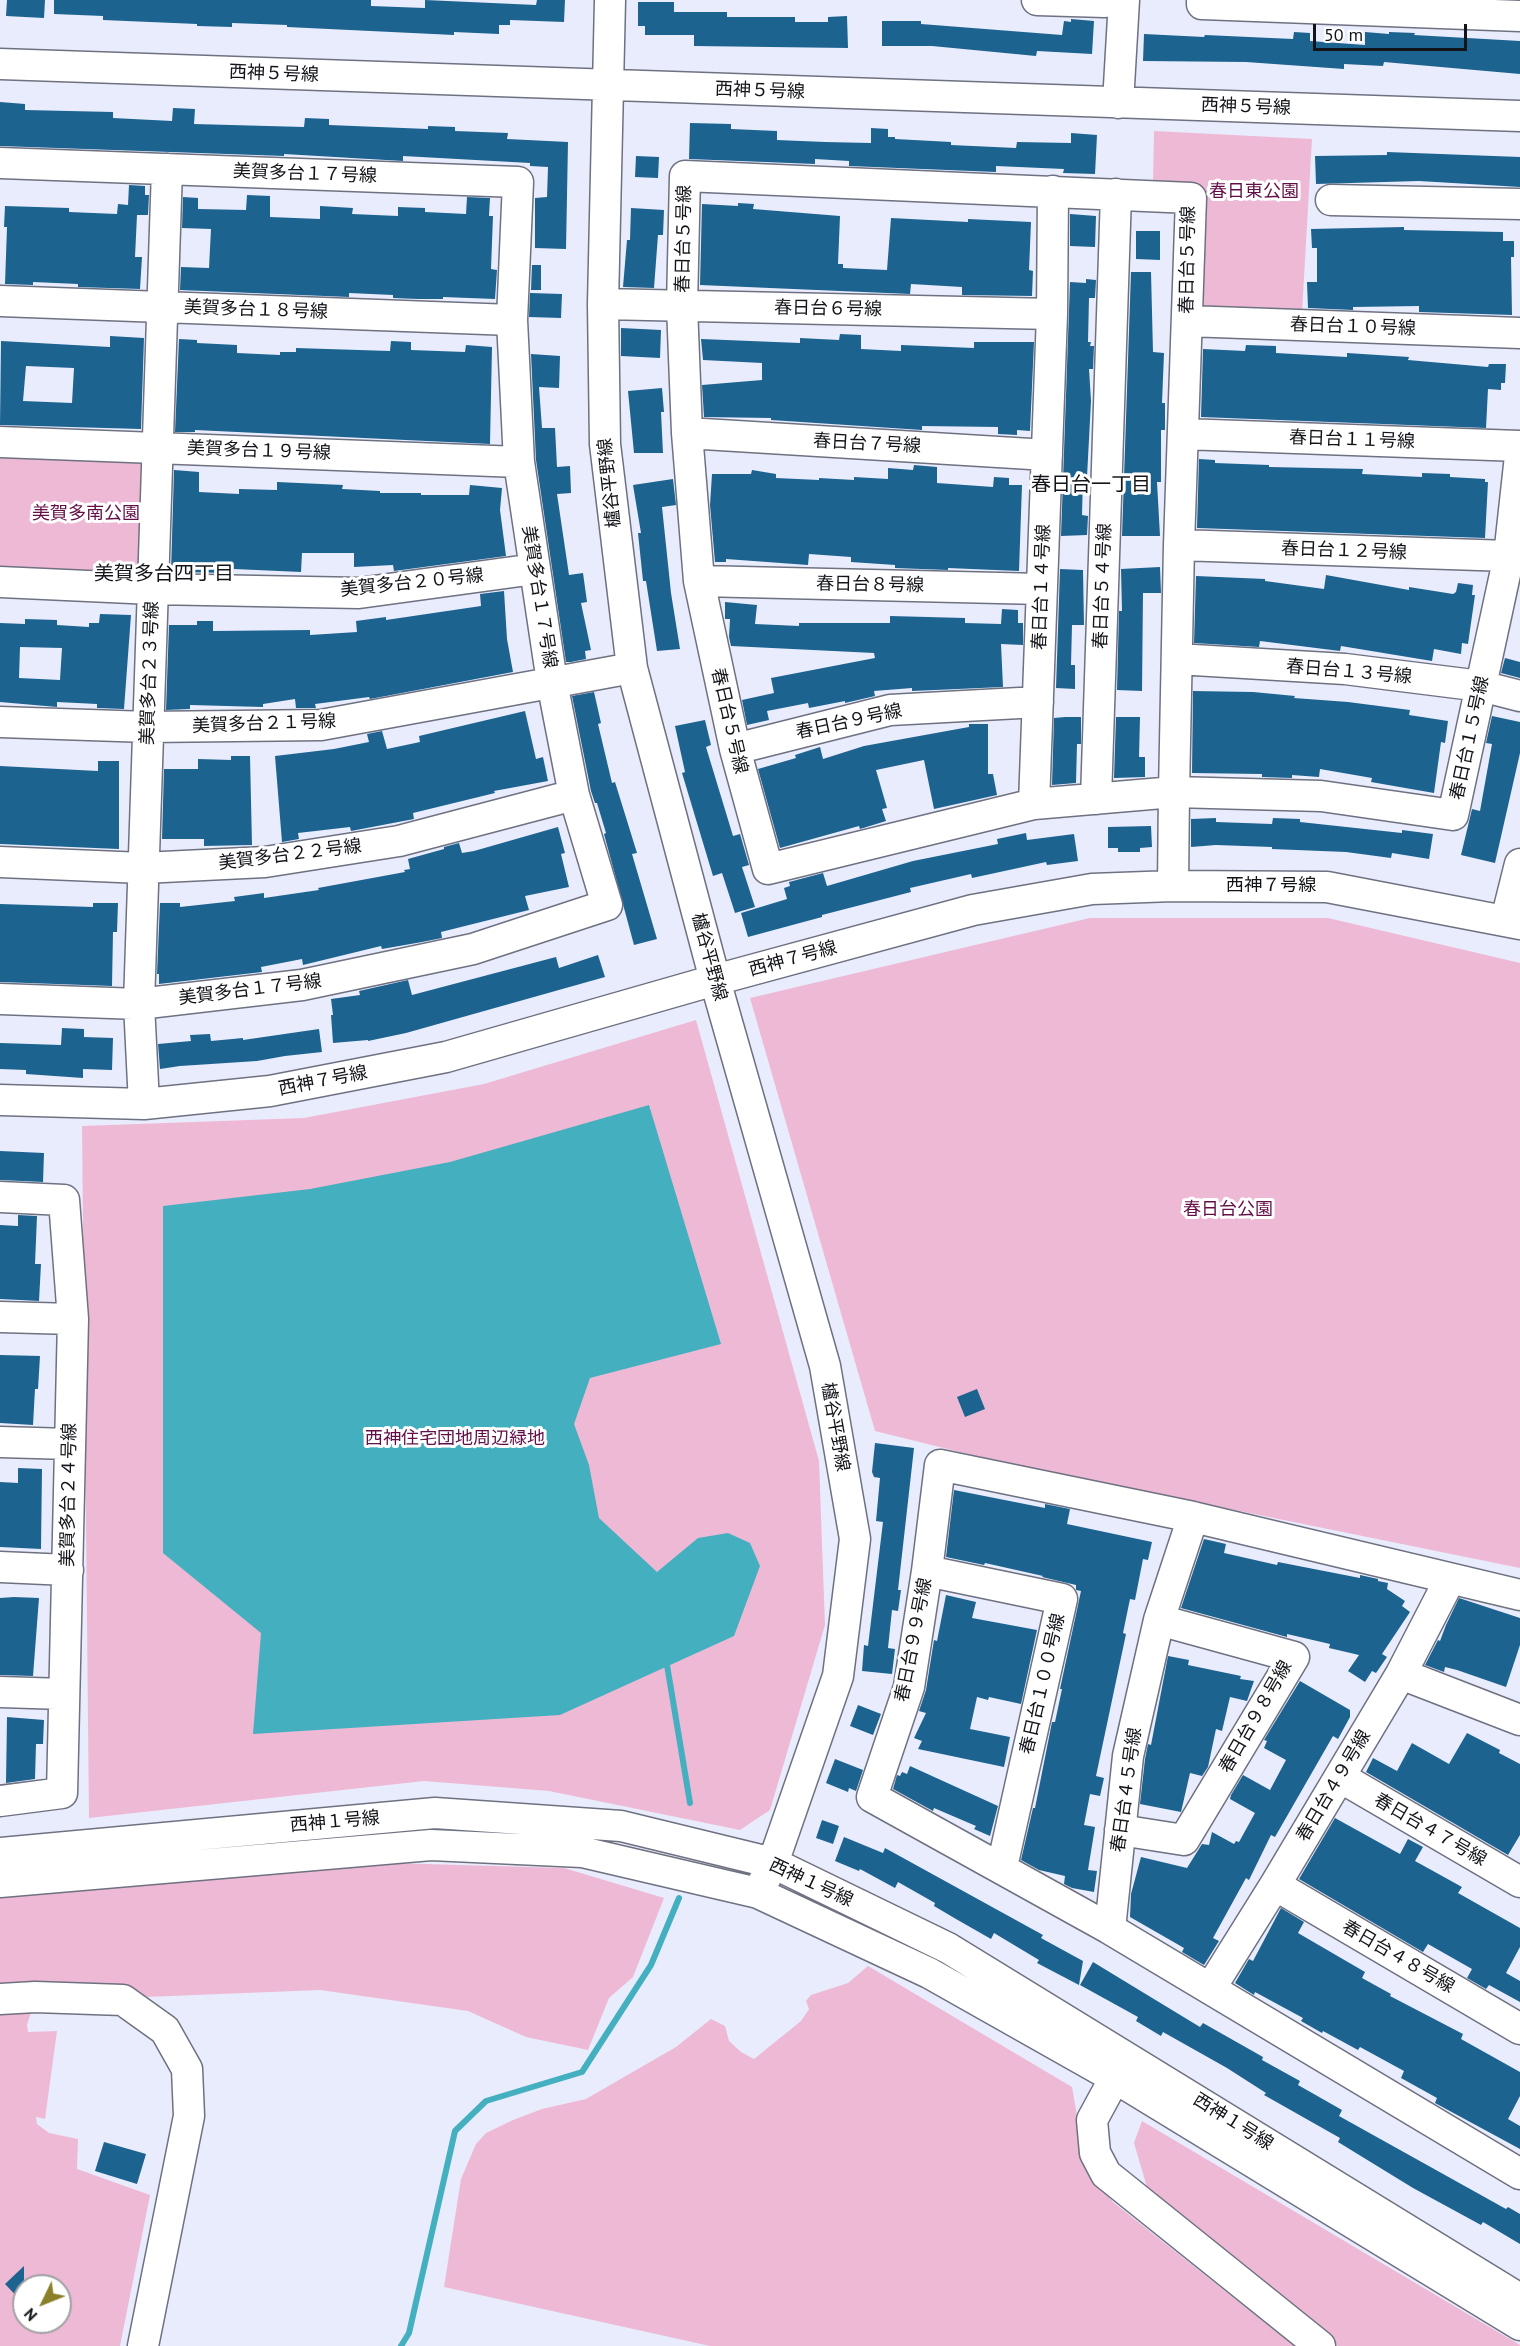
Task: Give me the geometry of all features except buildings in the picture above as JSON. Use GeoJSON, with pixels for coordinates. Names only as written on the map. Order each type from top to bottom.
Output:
{"type":"FeatureCollection","features":[{"type":"Feature","properties":{"kind":"street","name":"櫨谷平野線"},"geometry":{"type":"LineString","coordinates":[[610,0],[603,304],[605,444],[632,668],[715,980],[825,1366],[855,1539],[838,1676],[773,1863],[758,1893]]}},
{"type":"Feature","properties":{"kind":"street"},"geometry":{"type":"LineString","coordinates":[[1036,0],[1105,2],[1105,0]]}},
{"type":"Feature","properties":{"kind":"street"},"geometry":{"type":"LineString","coordinates":[[1119,103],[1124,0]]}},
{"type":"Feature","properties":{"kind":"street"},"geometry":{"type":"LineString","coordinates":[[1202,0],[1202,4],[1520,16]]}},
{"type":"Feature","properties":{"kind":"street","name":"西神５号線"},"geometry":{"type":"LineString","coordinates":[[0,64],[1520,116]]}},
{"type":"Feature","properties":{"kind":"street","name":"美賀多台１７号線"},"geometry":{"type":"LineString","coordinates":[[0,163],[518,182],[512,320],[519,462],[552,682],[574,795],[607,905],[473,949],[302,985],[139,1004],[0,999]]}},
{"type":"Feature","properties":{"kind":"street","name":"美賀多台２３号線"},"geometry":{"type":"LineString","coordinates":[[144,1104],[139,1004],[167,169]]}},
{"type":"Feature","properties":{"kind":"street","name":"春日台５号線"},"geometry":{"type":"LineString","coordinates":[[1173,886],[1179,545],[1191,198],[685,176],[682,306],[687,433],[699,581],[735,749],[768,869],[1034,804],[1174,792]]}},
{"type":"Feature","properties":{"kind":"street","name":"春日台１４号線"},"geometry":{"type":"LineString","coordinates":[[1034,804],[1052,314],[1053,191]]}},
{"type":"Feature","properties":{"kind":"street","name":"春日台５４号線"},"geometry":{"type":"LineString","coordinates":[[1096,798],[1116,194]]}},
{"type":"Feature","properties":{"kind":"street"},"geometry":{"type":"LineString","coordinates":[[1331,200],[1520,204]]}},
{"type":"Feature","properties":{"kind":"street","name":"美賀多台１８号線"},"geometry":{"type":"LineString","coordinates":[[0,301],[512,320]]}},
{"type":"Feature","properties":{"kind":"street","name":"春日台６号線"},"geometry":{"type":"LineString","coordinates":[[603,304],[1052,314]]}},
{"type":"Feature","properties":{"kind":"street","name":"春日台１０号線"},"geometry":{"type":"LineString","coordinates":[[1187,321],[1520,333]]}},
{"type":"Feature","properties":{"kind":"street","name":"春日台７号線"},"geometry":{"type":"LineString","coordinates":[[687,433],[1047,455]]}},
{"type":"Feature","properties":{"kind":"street","name":"春日台１１号線"},"geometry":{"type":"LineString","coordinates":[[1183,434],[1520,446]]}},
{"type":"Feature","properties":{"kind":"street","name":"美賀多台１９号線"},"geometry":{"type":"LineString","coordinates":[[0,442],[519,462]]}},
{"type":"Feature","properties":{"kind":"street","name":"春日台１５号線"},"geometry":{"type":"LineString","coordinates":[[1174,792],[1321,796],[1453,815],[1509,556],[1520,456]]}},
{"type":"Feature","properties":{"kind":"street","name":"春日台１２号線"},"geometry":{"type":"LineString","coordinates":[[1179,545],[1509,556]]}},
{"type":"Feature","properties":{"kind":"street","name":"美賀多台２０号線"},"geometry":{"type":"LineString","coordinates":[[0,582],[153,589],[359,593],[535,569]]}},
{"type":"Feature","properties":{"kind":"street","name":"春日台８号線"},"geometry":{"type":"LineString","coordinates":[[699,581],[1042,589]]}},
{"type":"Feature","properties":{"kind":"street","name":"春日台１３号線"},"geometry":{"type":"LineString","coordinates":[[1177,659],[1345,669],[1481,686],[1520,696]]}},
{"type":"Feature","properties":{"kind":"street","name":"美賀多台２１号線"},"geometry":{"type":"LineString","coordinates":[[0,722],[148,727],[321,725],[632,668]]}},
{"type":"Feature","properties":{"kind":"street","name":"春日台９号線"},"geometry":{"type":"LineString","coordinates":[[735,749],[890,710],[1038,702]]}},
{"type":"Feature","properties":{"kind":"street","name":"美賀多台２２号線"},"geometry":{"type":"LineString","coordinates":[[0,862],[143,868],[266,862],[399,841],[574,795]]}},
{"type":"Feature","properties":{"kind":"street"},"geometry":{"type":"LineString","coordinates":[[1513,922],[1520,864]]}},
{"type":"Feature","properties":{"kind":"street","name":"西神７号線"},"geometry":{"type":"LineString","coordinates":[[0,1100],[144,1104],[270,1091],[446,1057],[715,980],[973,910],[1092,889],[1173,886],[1327,886],[1513,922]]}},
{"type":"Feature","properties":{"kind":"street","name":"美賀多台２４号線"},"geometry":{"type":"LineString","coordinates":[[0,1197],[64,1200],[73,1319],[62,1793],[0,1801]]}},
{"type":"Feature","properties":{"kind":"street"},"geometry":{"type":"LineString","coordinates":[[0,1317],[73,1319]]}},
{"type":"Feature","properties":{"kind":"street"},"geometry":{"type":"LineString","coordinates":[[0,1442],[70,1444]]}},
{"type":"Feature","properties":{"kind":"street","name":"春日台９９号線"},"geometry":{"type":"LineString","coordinates":[[1110,1929],[1002,1867],[872,1797],[909,1687],[940,1465],[1193,1517]]}},
{"type":"Feature","properties":{"kind":"street"},"geometry":{"type":"LineString","coordinates":[[1193,1517],[1520,1595]]}},
{"type":"Feature","properties":{"kind":"street","name":"春日台４５号線"},"geometry":{"type":"LineString","coordinates":[[1110,1929],[1128,1756],[1159,1620],[1193,1517]]}},
{"type":"Feature","properties":{"kind":"street"},"geometry":{"type":"LineString","coordinates":[[0,1566],[68,1570]]}},
{"type":"Feature","properties":{"kind":"street","name":"春日台１００号線"},"geometry":{"type":"LineString","coordinates":[[927,1571],[1062,1599],[1002,1867]]}},
{"type":"Feature","properties":{"kind":"street","name":"春日台４９号線"},"geometry":{"type":"LineString","coordinates":[[1210,1989],[1401,1674],[1450,1579]]}},
{"type":"Feature","properties":{"kind":"street","name":"春日台９８号線"},"geometry":{"type":"LineString","coordinates":[[1120,1830],[1184,1840],[1294,1657],[1159,1620]]}},
{"type":"Feature","properties":{"kind":"street"},"geometry":{"type":"LineString","coordinates":[[1401,1674],[1520,1720]]}},
{"type":"Feature","properties":{"kind":"street"},"geometry":{"type":"LineString","coordinates":[[0,1692],[64,1694]]}},
{"type":"Feature","properties":{"kind":"street","name":"春日台４７号線"},"geometry":{"type":"LineString","coordinates":[[1340,1777],[1520,1882]]}},
{"type":"Feature","properties":{"kind":"street","name":"西神１号線"},"geometry":{"type":"LineString","coordinates":[[0,1853],[435,1813],[621,1826],[773,1863],[948,1948],[1120,2068],[1520,2325]]}},
{"type":"Feature","properties":{"kind":"street","name":"西神１号線"},"geometry":{"type":"LineString","coordinates":[[0,1882],[431,1845],[582,1852],[758,1893],[929,1973],[1120,2068],[1520,2299]]}},
{"type":"Feature","properties":{"kind":"street","name":"春日台４８号線"},"geometry":{"type":"LineString","coordinates":[[1275,1885],[1520,2029]]}},
{"type":"Feature","properties":{"kind":"street"},"geometry":{"type":"LineString","coordinates":[[1110,1929],[1520,2174]]}},
{"type":"Feature","properties":{"kind":"street"},"geometry":{"type":"LineString","coordinates":[[0,1999],[35,1997],[123,2000],[165,2030],[187,2069],[189,2116],[142,2346]]}},
{"type":"Feature","properties":{"kind":"street"},"geometry":{"type":"LineString","coordinates":[[1120,2068],[1092,2120],[1095,2153],[1106,2174],[1320,2346]]}},
{"type":"Feature","properties":{"kind":"green space","name":"春日東公園"},"geometry":{"type":"Polygon","coordinates":[[[1154,131],[1312,139],[1302,312],[1211,313],[1197,304],[1200,205],[1153,182],[1154,131]]]}},
{"type":"Feature","properties":{"kind":"green space","name":"美賀多南公園"},"geometry":{"type":"Polygon","coordinates":[[[0,453],[141,457],[147,466],[145,564],[135,575],[0,572],[0,453]]]}},
{"type":"Feature","properties":{"kind":"green space","name":"春日台公園"},"geometry":{"type":"Polygon","coordinates":[[[1090,918],[1328,918],[1520,963],[1520,1568],[1008,1464],[875,1431],[750,998],[1090,918]]]}},
{"type":"Feature","properties":{"kind":"green space","name":"西神住宅団地周辺緑地"},"geometry":{"type":"Polygon","coordinates":[[[696,1020],[819,1461],[825,1625],[770,1810],[740,1830],[549,1791],[424,1781],[89,1818],[82,1126],[304,1118],[484,1084],[696,1020]]]}},
{"type":"Feature","properties":{"kind":"green space"},"geometry":{"type":"Polygon","coordinates":[[[391,1863],[564,1868],[664,1898],[633,1977],[609,1998],[588,2050],[526,2037],[468,2011],[320,1990],[145,1997],[117,1988],[0,1993],[0,1897],[391,1863]]]}},
{"type":"Feature","properties":{"kind":"green space"},"geometry":{"type":"Polygon","coordinates":[[[868,1966],[1072,2087],[1087,2173],[1113,2202],[1294,2346],[710,2346],[444,2287],[461,2179],[476,2144],[486,2133],[542,2109],[586,2099],[676,2047],[711,2019],[725,2026],[729,2041],[741,2052],[754,2059],[801,2021],[809,2009],[806,2001],[811,1995],[848,1983],[868,1966]]]}},
{"type":"Feature","properties":{"kind":"green space"},"geometry":{"type":"Polygon","coordinates":[[[31,2012],[27,2025],[28,2032],[57,2031],[45,2119],[36,2117],[37,2124],[49,2133],[78,2139],[77,2169],[150,2195],[120,2346],[0,2346],[0,2014],[31,2012]]]}},
{"type":"Feature","properties":{"kind":"green space"},"geometry":{"type":"Polygon","coordinates":[[[1142,2121],[1520,2346],[1338,2346],[1149,2194],[1134,2143],[1142,2121]]]}},
{"type":"Feature","properties":{"kind":"water"},"geometry":{"type":"Polygon","coordinates":[[[649,1105],[721,1344],[590,1378],[574,1424],[589,1465],[599,1518],[657,1572],[698,1538],[728,1533],[750,1543],[760,1566],[734,1636],[560,1715],[253,1734],[261,1633],[163,1553],[163,1206],[310,1189],[450,1162],[649,1105]]]}},
{"type":"Feature","properties":{"kind":"waterway"},"geometry":{"type":"LineString","coordinates":[[666,1659],[690,1803]]}},
{"type":"Feature","properties":{"kind":"waterway"},"geometry":{"type":"LineString","coordinates":[[401,2346],[409,2333],[455,2131],[486,2101],[582,2072],[651,1965],[679,1898]]}},
{"type":"Feature","properties":{"kind":"district","name":"春日台一丁目"},"geometry":{"type":"Point","coordinates":[1091,485]}},
{"type":"Feature","properties":{"kind":"district","name":"美賀多台四丁目"},"geometry":{"type":"Point","coordinates":[164,574]}}]}
